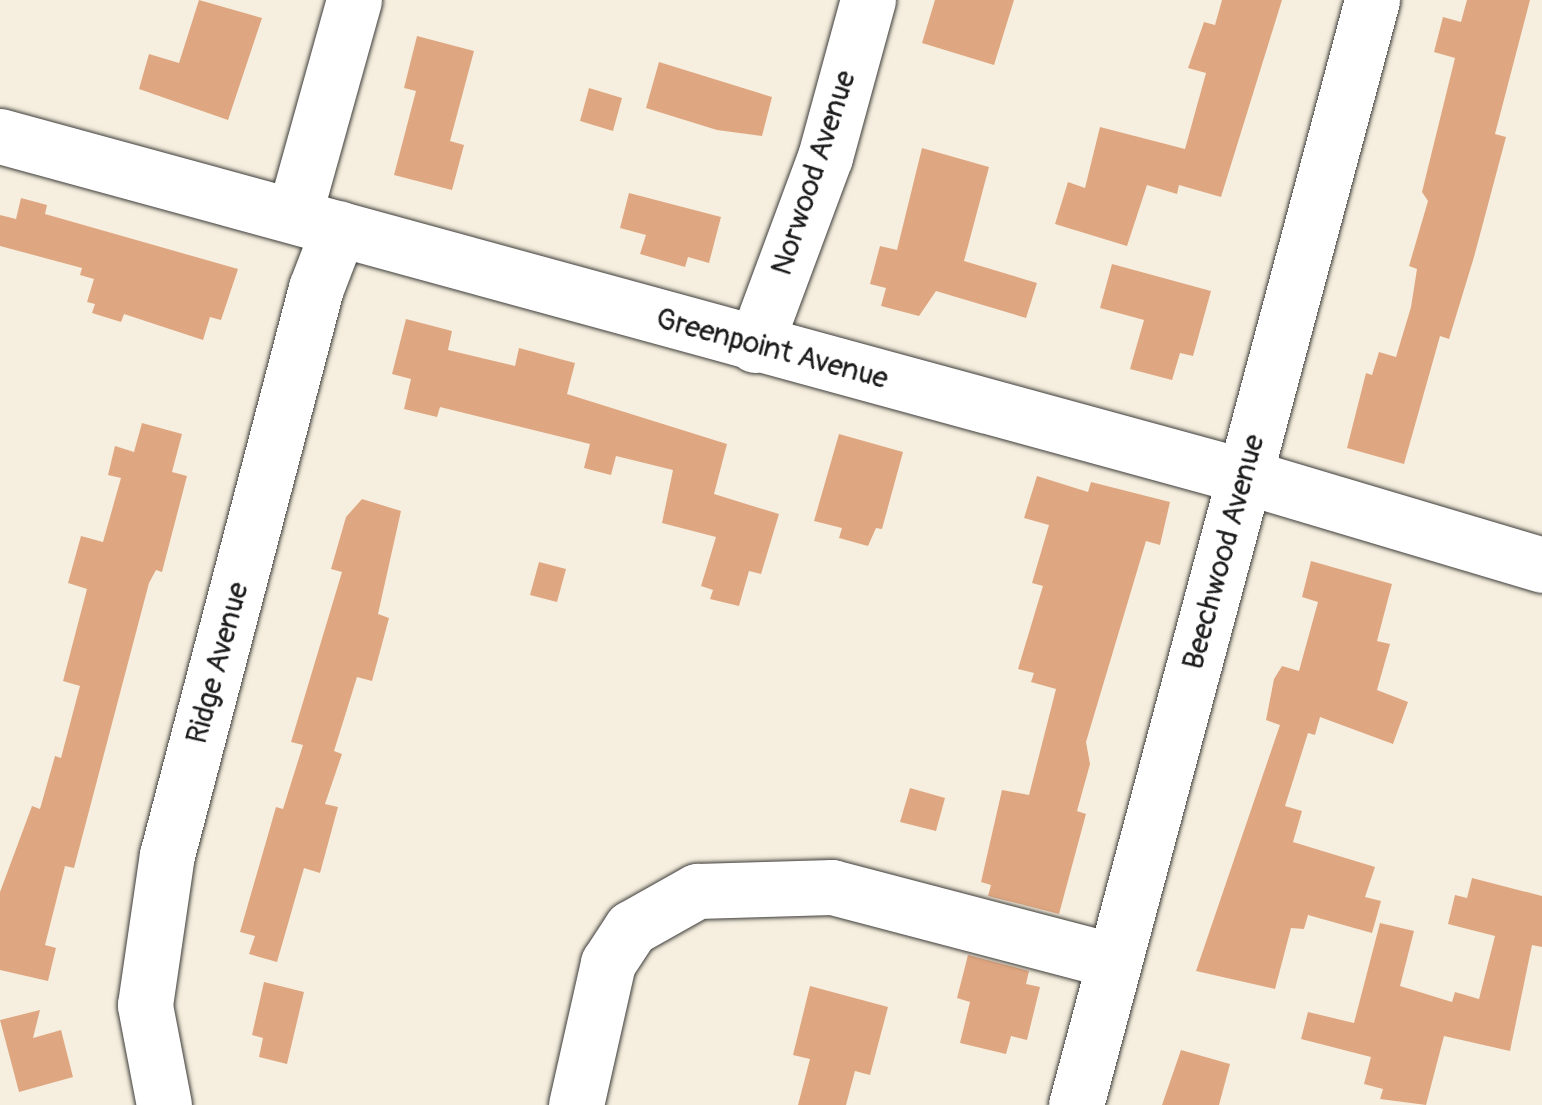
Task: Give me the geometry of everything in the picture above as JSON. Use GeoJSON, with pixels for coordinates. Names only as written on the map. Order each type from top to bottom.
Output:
{"type":"FeatureCollection","features":[{"type":"Feature","properties":{"kind":"street","name":"Ridge Avenue"},"geometry":{"type":"LineString","coordinates":[[164,1105],[145,1005],[167,855],[316,288],[316,222],[354,0]]}},
{"type":"Feature","properties":{"kind":"street","name":"Norwood Avenue"},"geometry":{"type":"LineString","coordinates":[[754,345],[824,157],[868,0]]}},
{"type":"Feature","properties":{"kind":"street","name":"Beechwood Avenue"},"geometry":{"type":"LineString","coordinates":[[1076,1105],[1372,0]]}},
{"type":"Feature","properties":{"kind":"street","name":"Greenpoint Avenue"},"geometry":{"type":"LineString","coordinates":[[0,136],[1244,476],[1542,566]]}},
{"type":"Feature","properties":{"kind":"street"},"geometry":{"type":"LineString","coordinates":[[576,1105],[608,963],[630,928],[697,891],[832,887],[1114,961]]}},
{"type":"Feature","properties":{"kind":"building"},"geometry":{"type":"Polygon","coordinates":[[[199,0],[262,18],[228,120],[139,89],[149,54],[179,63],[199,0]]]}},
{"type":"Feature","properties":{"kind":"building"},"geometry":{"type":"Polygon","coordinates":[[[935,0],[1014,0],[994,65],[922,43],[935,0]]]}},
{"type":"Feature","properties":{"kind":"building"},"geometry":{"type":"Polygon","coordinates":[[[1222,0],[1282,0],[1221,197],[1179,185],[1177,194],[1147,185],[1127,246],[1055,224],[1068,182],[1085,188],[1100,127],[1185,149],[1206,73],[1188,68],[1204,22],[1215,25],[1222,0]]]}},
{"type":"Feature","properties":{"kind":"building"},"geometry":{"type":"Polygon","coordinates":[[[1467,0],[1530,0],[1495,134],[1506,137],[1474,257],[1449,339],[1440,336],[1404,464],[1347,448],[1366,373],[1372,375],[1379,352],[1396,357],[1411,307],[1417,269],[1409,266],[1428,201],[1422,192],[1455,58],[1434,52],[1443,17],[1461,22],[1467,0]]]}},
{"type":"Feature","properties":{"kind":"building"},"geometry":{"type":"Polygon","coordinates":[[[417,36],[474,51],[450,141],[464,145],[452,190],[394,175],[416,91],[404,88],[417,36]]]}},
{"type":"Feature","properties":{"kind":"building"},"geometry":{"type":"Polygon","coordinates":[[[659,62],[772,97],[762,136],[717,130],[646,108],[659,62]]]}},
{"type":"Feature","properties":{"kind":"building"},"geometry":{"type":"Polygon","coordinates":[[[589,88],[622,98],[613,131],[580,121],[589,88]]]}},
{"type":"Feature","properties":{"kind":"building"},"geometry":{"type":"Polygon","coordinates":[[[922,148],[989,167],[964,261],[1037,283],[1026,318],[936,291],[919,316],[881,306],[886,288],[870,284],[880,246],[897,250],[922,148]]]}},
{"type":"Feature","properties":{"kind":"building"},"geometry":{"type":"Polygon","coordinates":[[[629,193],[721,217],[709,263],[688,257],[685,267],[640,254],[646,235],[620,228],[629,193]]]}},
{"type":"Feature","properties":{"kind":"building"},"geometry":{"type":"Polygon","coordinates":[[[21,198],[47,205],[45,214],[238,269],[221,320],[210,317],[203,340],[124,314],[121,322],[92,313],[95,304],[87,302],[94,279],[80,275],[82,268],[0,246],[0,215],[16,219],[21,198]]]}},
{"type":"Feature","properties":{"kind":"building"},"geometry":{"type":"Polygon","coordinates":[[[1112,264],[1211,291],[1193,356],[1180,353],[1172,380],[1130,369],[1144,320],[1100,308],[1112,264]]]}},
{"type":"Feature","properties":{"kind":"building"},"geometry":{"type":"Polygon","coordinates":[[[406,319],[452,331],[448,350],[515,366],[519,348],[575,363],[567,394],[727,444],[714,494],[779,514],[761,574],[749,571],[739,606],[710,599],[713,590],[701,586],[716,537],[662,523],[673,470],[616,456],[611,475],[584,468],[590,444],[440,407],[437,417],[404,409],[411,379],[392,374],[406,319]]]}},
{"type":"Feature","properties":{"kind":"building"},"geometry":{"type":"Polygon","coordinates":[[[142,423],[182,434],[172,472],[187,476],[162,572],[156,570],[149,583],[74,868],[65,866],[45,945],[56,948],[48,981],[0,970],[0,892],[32,806],[40,809],[55,756],[61,758],[80,686],[63,681],[87,589],[68,583],[81,536],[103,542],[121,478],[108,475],[115,446],[134,452],[142,423]]]}},
{"type":"Feature","properties":{"kind":"building"},"geometry":{"type":"Polygon","coordinates":[[[839,434],[903,452],[882,529],[876,528],[868,546],[839,538],[842,528],[814,521],[839,434]]]}},
{"type":"Feature","properties":{"kind":"building"},"geometry":{"type":"Polygon","coordinates":[[[1037,476],[1088,492],[1091,482],[1170,502],[1160,545],[1146,541],[1086,742],[1090,764],[1077,811],[1086,814],[1059,914],[988,896],[991,885],[981,882],[1002,790],[1029,795],[1056,689],[1031,682],[1034,673],[1018,669],[1043,586],[1032,583],[1049,525],[1024,518],[1037,476]]]}},
{"type":"Feature","properties":{"kind":"building"},"geometry":{"type":"Polygon","coordinates":[[[362,499],[401,511],[378,614],[389,618],[372,681],[357,677],[334,751],[342,754],[325,804],[338,807],[320,873],[304,868],[277,962],[249,954],[255,936],[240,932],[276,807],[283,809],[303,745],[291,742],[342,572],[331,569],[346,517],[362,499]]]}},
{"type":"Feature","properties":{"kind":"building"},"geometry":{"type":"Polygon","coordinates":[[[1311,561],[1392,584],[1377,641],[1390,644],[1377,690],[1408,702],[1393,744],[1320,717],[1315,735],[1308,733],[1285,806],[1302,811],[1293,842],[1375,867],[1365,897],[1381,901],[1372,933],[1308,915],[1304,929],[1291,928],[1275,989],[1196,971],[1280,725],[1266,720],[1274,679],[1282,666],[1299,671],[1318,602],[1302,597],[1311,561]]]}},
{"type":"Feature","properties":{"kind":"building"},"geometry":{"type":"Polygon","coordinates":[[[539,562],[566,569],[557,602],[530,595],[539,562]]]}},
{"type":"Feature","properties":{"kind":"building"},"geometry":{"type":"Polygon","coordinates":[[[910,788],[945,798],[936,831],[900,822],[910,788]]]}},
{"type":"Feature","properties":{"kind":"building"},"geometry":{"type":"Polygon","coordinates":[[[1472,878],[1542,896],[1542,947],[1532,945],[1510,1051],[1444,1036],[1426,1105],[1380,1099],[1383,1089],[1364,1084],[1371,1057],[1301,1039],[1308,1012],[1354,1023],[1380,923],[1414,931],[1400,986],[1452,1002],[1455,992],[1479,999],[1495,936],[1448,924],[1455,895],[1467,898],[1472,878]]]}},
{"type":"Feature","properties":{"kind":"building"},"geometry":{"type":"Polygon","coordinates":[[[968,955],[1029,971],[1026,984],[1040,987],[1027,1040],[1011,1036],[1006,1054],[960,1043],[970,1002],[957,998],[968,955]]]}},
{"type":"Feature","properties":{"kind":"building"},"geometry":{"type":"Polygon","coordinates":[[[264,982],[304,992],[287,1064],[259,1057],[263,1038],[252,1035],[264,982]]]}},
{"type":"Feature","properties":{"kind":"building"},"geometry":{"type":"Polygon","coordinates":[[[810,986],[888,1007],[870,1075],[855,1071],[846,1105],[798,1105],[810,1059],[793,1055],[810,986]]]}},
{"type":"Feature","properties":{"kind":"building"},"geometry":{"type":"Polygon","coordinates":[[[40,1010],[33,1038],[61,1030],[73,1077],[19,1092],[0,1020],[40,1010]]]}},
{"type":"Feature","properties":{"kind":"building"},"geometry":{"type":"Polygon","coordinates":[[[1181,1050],[1230,1064],[1219,1105],[1162,1105],[1181,1050]]]}}]}
